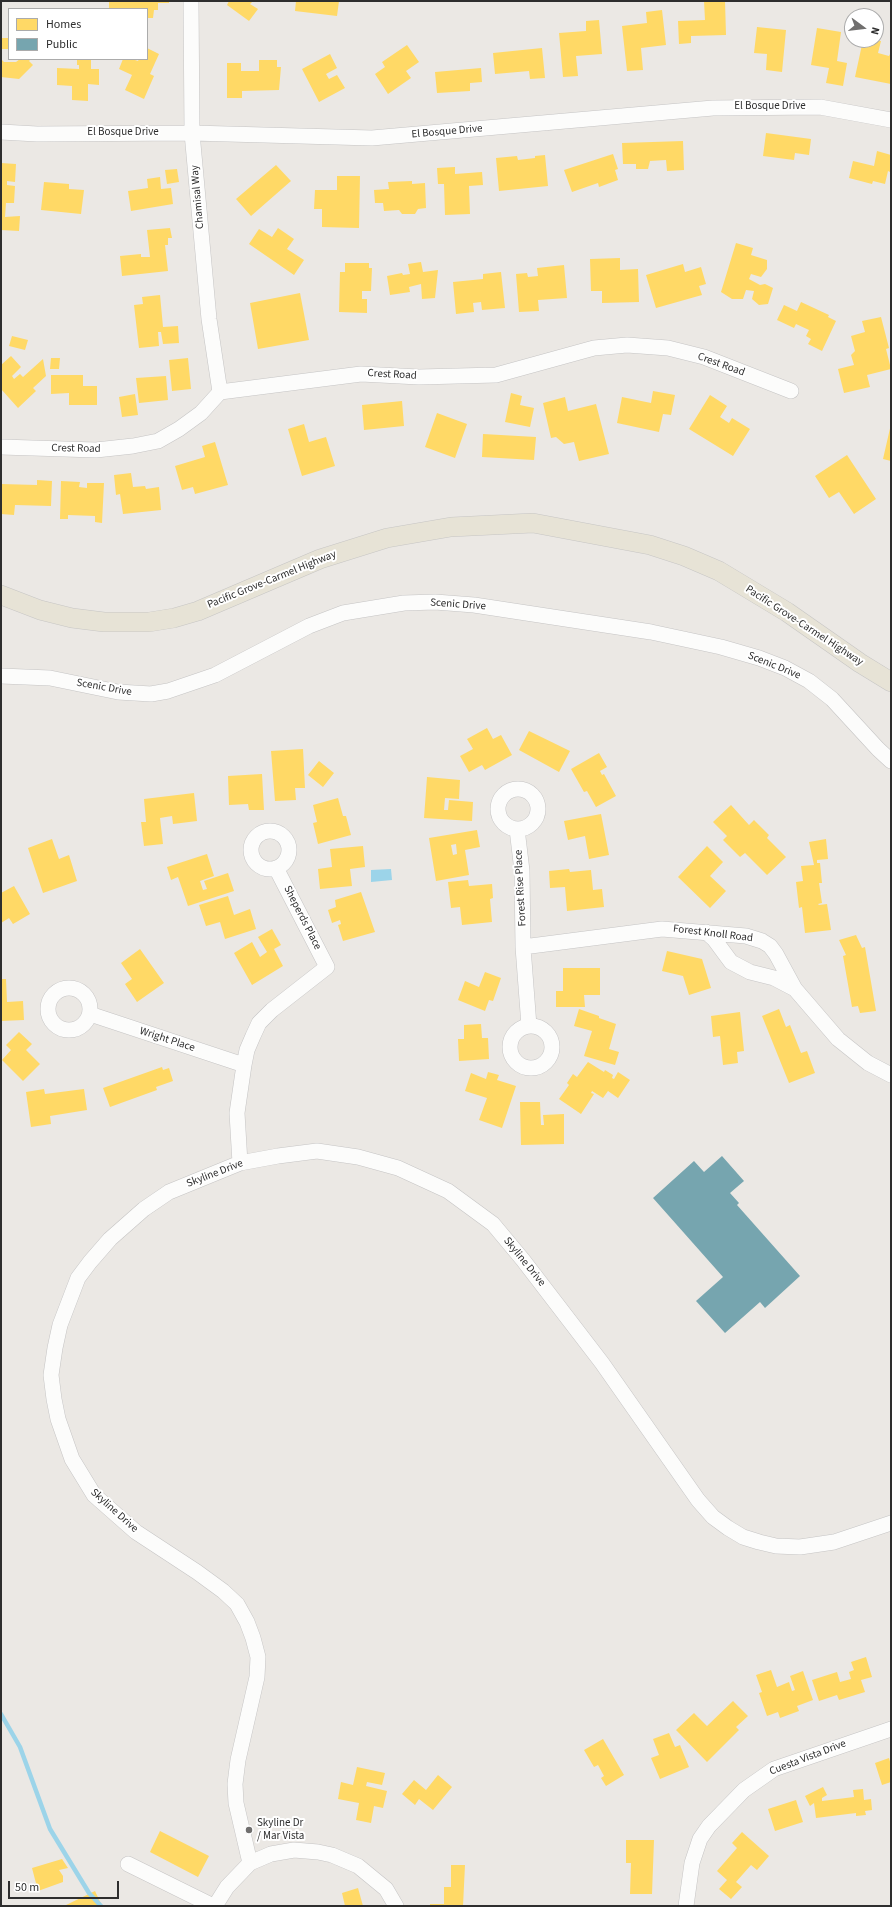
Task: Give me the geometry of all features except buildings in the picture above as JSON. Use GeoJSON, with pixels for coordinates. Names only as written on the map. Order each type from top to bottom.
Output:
{"type":"FeatureCollection","features":[{"type":"Feature","properties":{"kind":"main road","name":"Pacific Grove-Carmel Highway"},"geometry":{"type":"LineString","coordinates":[[1,595],[40,610],[72,618],[104,622],[149,622],[174,618],[198,610],[313,562],[387,538],[451,527],[533,523],[650,545],[691,559],[719,571],[788,612],[860,663],[891,682]]}},
{"type":"Feature","properties":{"kind":"street","name":"Chamisal Way"},"geometry":{"type":"LineString","coordinates":[[191,1],[192,133],[209,319],[220,392]]}},
{"type":"Feature","properties":{"kind":"street","name":"El Bosque Drive"},"geometry":{"type":"LineString","coordinates":[[1,132],[37,134],[192,133],[372,138],[713,108],[820,107],[891,120]]}},
{"type":"Feature","properties":{"kind":"street","name":"Crest Road"},"geometry":{"type":"LineString","coordinates":[[1,447],[96,450],[158,441],[179,429],[200,413],[220,392],[361,374],[419,377],[496,376],[594,348],[627,345],[668,348],[704,357],[791,391]]}},
{"type":"Feature","properties":{"kind":"street","name":"Scenic Drive"},"geometry":{"type":"LineString","coordinates":[[1,676],[50,678],[118,692],[151,694],[168,691],[215,675],[309,626],[343,613],[404,603],[435,602],[474,605],[650,632],[721,647],[759,658],[785,668],[809,681],[832,698],[878,749],[891,760]]}},
{"type":"Feature","properties":{"kind":"street","name":"Forest Rise Place"},"geometry":{"type":"LineString","coordinates":[[517,828],[522,871],[523,947],[529,1026]]}},
{"type":"Feature","properties":{"kind":"street","name":"Sheperds Place"},"geometry":{"type":"LineString","coordinates":[[244,1065],[247,1050],[259,1023],[272,1010],[328,967],[276,868]]}},
{"type":"Feature","properties":{"kind":"street","name":"Forest Knoll Road"},"geometry":{"type":"LineString","coordinates":[[523,947],[662,929],[746,936],[762,941],[770,946],[785,969],[795,989],[838,1039],[854,1054],[891,1075]]}},
{"type":"Feature","properties":{"kind":"street"},"geometry":{"type":"LineString","coordinates":[[706,932],[714,939],[731,962],[742,969],[774,978],[795,989]]}},
{"type":"Feature","properties":{"kind":"street","name":"Wright Place"},"geometry":{"type":"LineString","coordinates":[[90,1014],[244,1065]]}},
{"type":"Feature","properties":{"kind":"street"},"geometry":{"type":"LineString","coordinates":[[240,1163],[238,1113],[244,1065]]}},
{"type":"Feature","properties":{"kind":"street","name":"Skyline Drive"},"geometry":{"type":"LineString","coordinates":[[250,1864],[236,1804],[235,1784],[238,1760],[257,1677],[258,1657],[254,1638],[237,1604],[197,1572],[136,1532],[94,1495],[82,1477],[65,1443],[58,1419],[51,1375],[60,1325],[78,1278],[110,1239],[144,1209],[169,1192],[240,1163],[278,1156],[317,1152],[358,1157],[398,1168],[448,1191],[493,1224],[523,1260],[602,1362],[698,1500],[713,1517],[743,1537],[776,1546],[814,1546],[834,1542],[891,1523]]}},
{"type":"Feature","properties":{"kind":"street","name":"Cuesta Vista Drive"},"geometry":{"type":"LineString","coordinates":[[686,1906],[692,1863],[700,1839],[709,1826],[744,1790],[774,1769],[891,1729]]}},
{"type":"Feature","properties":{"kind":"street"},"geometry":{"type":"LineString","coordinates":[[128,1864],[214,1906],[227,1887],[250,1864],[271,1854],[294,1850],[318,1852],[332,1855],[358,1866],[386,1889],[396,1906]]}},
{"type":"Feature","properties":{"kind":"water"},"geometry":{"type":"Polygon","coordinates":[[[391,869],[392,880],[371,882],[371,870],[391,869]]]}},
{"type":"Feature","properties":{"kind":"waterway"},"geometry":{"type":"LineString","coordinates":[[1,1714],[20,1747],[50,1829],[89,1893],[101,1906]]}},
{"type":"Feature","properties":{"kind":"place","name":"Skyline Dr / Mar Vista"},"geometry":{"type":"Point","coordinates":[249,1830]}}]}
